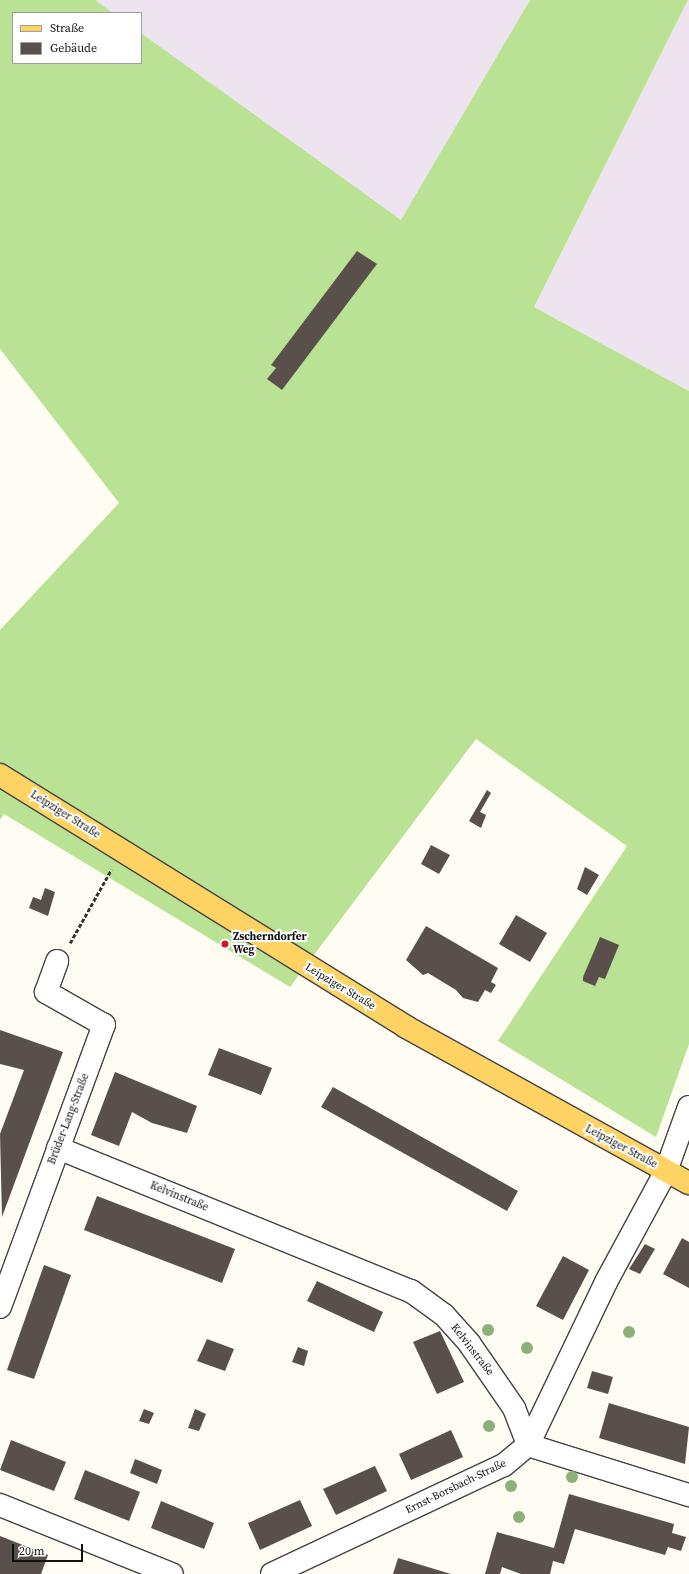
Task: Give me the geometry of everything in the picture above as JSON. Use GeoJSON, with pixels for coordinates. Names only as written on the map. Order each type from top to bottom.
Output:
{"type":"FeatureCollection","features":[{"type":"Feature","properties":{"kind":"main road","name":"Leipziger Straße"},"geometry":{"type":"LineString","coordinates":[[0,775],[406,1027],[689,1183]]}},
{"type":"Feature","properties":{"kind":"street","name":"Brüder-Lang-Straße"},"geometry":{"type":"LineString","coordinates":[[0,1307],[104,1025],[46,992],[57,960]]}},
{"type":"Feature","properties":{"kind":"street"},"geometry":{"type":"LineString","coordinates":[[689,1107],[666,1171],[606,1282],[528,1445],[689,1495]]}},
{"type":"Feature","properties":{"kind":"street","name":"Kelvinstraße"},"geometry":{"type":"LineString","coordinates":[[58,1148],[411,1291],[444,1315],[469,1343],[514,1408],[528,1445]]}},
{"type":"Feature","properties":{"kind":"street","name":"Ernst-Borsbach-Straße"},"geometry":{"type":"LineString","coordinates":[[272,1574],[504,1466],[528,1445]]}},
{"type":"Feature","properties":{"kind":"street"},"geometry":{"type":"LineString","coordinates":[[0,1505],[172,1574]]}},
{"type":"Feature","properties":{"kind":"path"},"geometry":{"type":"LineString","coordinates":[[82,922],[107,876]]}},
{"type":"Feature","properties":{"kind":"shaded area"},"geometry":{"type":"Polygon","coordinates":[[[95,0],[530,0],[401,221],[142,34],[142,12],[112,12],[95,0]]]}},
{"type":"Feature","properties":{"kind":"shaded area"},"geometry":{"type":"Polygon","coordinates":[[[689,0],[689,391],[534,307],[689,0]]]}},
{"type":"Feature","properties":{"kind":"green space"},"geometry":{"type":"Polygon","coordinates":[[[0,0],[95,0],[112,12],[12,12],[12,64],[142,64],[142,34],[401,220],[530,0],[688,0],[534,307],[689,391],[689,1044],[656,1137],[498,1041],[627,846],[476,739],[290,987],[4,814],[0,820],[0,630],[119,503],[0,349],[0,0]]]}},
{"type":"Feature","properties":{"kind":"building"},"geometry":{"type":"Polygon","coordinates":[[[357,251],[377,264],[282,390],[267,379],[276,368],[271,365],[357,251]]]}},
{"type":"Feature","properties":{"kind":"building"},"geometry":{"type":"Polygon","coordinates":[[[487,790],[491,793],[480,812],[486,815],[481,828],[469,821],[487,790]]]}},
{"type":"Feature","properties":{"kind":"building"},"geometry":{"type":"Polygon","coordinates":[[[431,845],[450,855],[439,874],[421,864],[431,845]]]}},
{"type":"Feature","properties":{"kind":"building"},"geometry":{"type":"Polygon","coordinates":[[[585,867],[599,875],[587,895],[577,889],[585,867]]]}},
{"type":"Feature","properties":{"kind":"building"},"geometry":{"type":"Polygon","coordinates":[[[45,888],[55,892],[48,916],[29,908],[33,897],[41,900],[45,888]]]}},
{"type":"Feature","properties":{"kind":"building"},"geometry":{"type":"Polygon","coordinates":[[[516,915],[547,933],[530,962],[499,944],[516,915]]]}},
{"type":"Feature","properties":{"kind":"building"},"geometry":{"type":"Polygon","coordinates":[[[426,926],[498,968],[491,982],[496,985],[491,993],[485,990],[478,1002],[463,998],[456,990],[428,973],[423,975],[406,960],[426,926]]]}},
{"type":"Feature","properties":{"kind":"building"},"geometry":{"type":"Polygon","coordinates":[[[600,937],[619,945],[605,979],[599,977],[595,986],[583,981],[583,977],[600,937]]]}},
{"type":"Feature","properties":{"kind":"building"},"geometry":{"type":"Polygon","coordinates":[[[0,1030],[63,1052],[2,1217],[0,1134],[24,1070],[0,1064],[0,1030]]]}},
{"type":"Feature","properties":{"kind":"building"},"geometry":{"type":"Polygon","coordinates":[[[219,1048],[272,1068],[261,1095],[208,1075],[219,1048]]]}},
{"type":"Feature","properties":{"kind":"building"},"geometry":{"type":"Polygon","coordinates":[[[115,1072],[197,1106],[187,1133],[152,1123],[132,1112],[119,1146],[91,1135],[115,1072]]]}},
{"type":"Feature","properties":{"kind":"building"},"geometry":{"type":"Polygon","coordinates":[[[333,1087],[518,1191],[507,1211],[321,1107],[333,1087]]]}},
{"type":"Feature","properties":{"kind":"building"},"geometry":{"type":"Polygon","coordinates":[[[97,1196],[235,1249],[222,1283],[84,1230],[97,1196]]]}},
{"type":"Feature","properties":{"kind":"building"},"geometry":{"type":"Polygon","coordinates":[[[682,1238],[689,1242],[689,1288],[663,1274],[682,1238]]]}},
{"type":"Feature","properties":{"kind":"building"},"geometry":{"type":"Polygon","coordinates":[[[645,1244],[655,1249],[640,1274],[629,1269],[645,1244]]]}},
{"type":"Feature","properties":{"kind":"building"},"geometry":{"type":"Polygon","coordinates":[[[563,1256],[589,1270],[563,1320],[536,1306],[563,1256]]]}},
{"type":"Feature","properties":{"kind":"building"},"geometry":{"type":"Polygon","coordinates":[[[44,1265],[71,1275],[34,1379],[7,1370],[44,1265]]]}},
{"type":"Feature","properties":{"kind":"building"},"geometry":{"type":"Polygon","coordinates":[[[317,1281],[383,1312],[374,1332],[307,1301],[317,1281]]]}},
{"type":"Feature","properties":{"kind":"building"},"geometry":{"type":"Polygon","coordinates":[[[440,1331],[464,1382],[437,1394],[413,1342],[440,1331]]]}},
{"type":"Feature","properties":{"kind":"building"},"geometry":{"type":"Polygon","coordinates":[[[207,1339],[234,1349],[225,1371],[197,1361],[207,1339]]]}},
{"type":"Feature","properties":{"kind":"building"},"geometry":{"type":"Polygon","coordinates":[[[298,1347],[308,1351],[304,1366],[292,1362],[298,1347]]]}},
{"type":"Feature","properties":{"kind":"building"},"geometry":{"type":"Polygon","coordinates":[[[592,1371],[613,1377],[608,1394],[587,1388],[592,1371]]]}},
{"type":"Feature","properties":{"kind":"building"},"geometry":{"type":"Polygon","coordinates":[[[609,1403],[689,1427],[685,1464],[599,1438],[609,1403]]]}},
{"type":"Feature","properties":{"kind":"building"},"geometry":{"type":"Polygon","coordinates":[[[144,1409],[154,1413],[149,1424],[139,1421],[144,1409]]]}},
{"type":"Feature","properties":{"kind":"building"},"geometry":{"type":"Polygon","coordinates":[[[195,1409],[206,1414],[199,1431],[188,1428],[195,1409]]]}},
{"type":"Feature","properties":{"kind":"building"},"geometry":{"type":"Polygon","coordinates":[[[451,1430],[463,1457],[411,1480],[399,1454],[451,1430]]]}},
{"type":"Feature","properties":{"kind":"building"},"geometry":{"type":"Polygon","coordinates":[[[11,1440],[66,1462],[54,1491],[0,1470],[11,1440]]]}},
{"type":"Feature","properties":{"kind":"building"},"geometry":{"type":"Polygon","coordinates":[[[135,1459],[162,1470],[157,1484],[130,1473],[135,1459]]]}},
{"type":"Feature","properties":{"kind":"building"},"geometry":{"type":"Polygon","coordinates":[[[375,1466],[387,1491],[336,1515],[323,1489],[375,1466]]]}},
{"type":"Feature","properties":{"kind":"building"},"geometry":{"type":"Polygon","coordinates":[[[85,1470],[140,1492],[129,1521],[74,1499],[85,1470]]]}},
{"type":"Feature","properties":{"kind":"building"},"geometry":{"type":"Polygon","coordinates":[[[569,1494],[674,1524],[672,1533],[686,1537],[681,1551],[668,1547],[665,1555],[575,1529],[564,1564],[553,1561],[550,1574],[521,1574],[502,1567],[500,1574],[485,1574],[497,1532],[554,1548],[569,1494]]]}},
{"type":"Feature","properties":{"kind":"building"},"geometry":{"type":"Polygon","coordinates":[[[300,1500],[312,1526],[260,1550],[248,1523],[300,1500]]]}},
{"type":"Feature","properties":{"kind":"building"},"geometry":{"type":"Polygon","coordinates":[[[161,1501],[214,1523],[204,1549],[151,1528],[161,1501]]]}},
{"type":"Feature","properties":{"kind":"building"},"geometry":{"type":"Polygon","coordinates":[[[0,1536],[48,1555],[41,1574],[0,1574],[0,1536]]]}},
{"type":"Feature","properties":{"kind":"building"},"geometry":{"type":"Polygon","coordinates":[[[398,1558],[451,1574],[393,1574],[398,1558]]]}},
{"type":"Feature","properties":{"kind":"place","name":"Zscherndorfer Weg"},"geometry":{"type":"Point","coordinates":[225,944]}}]}
